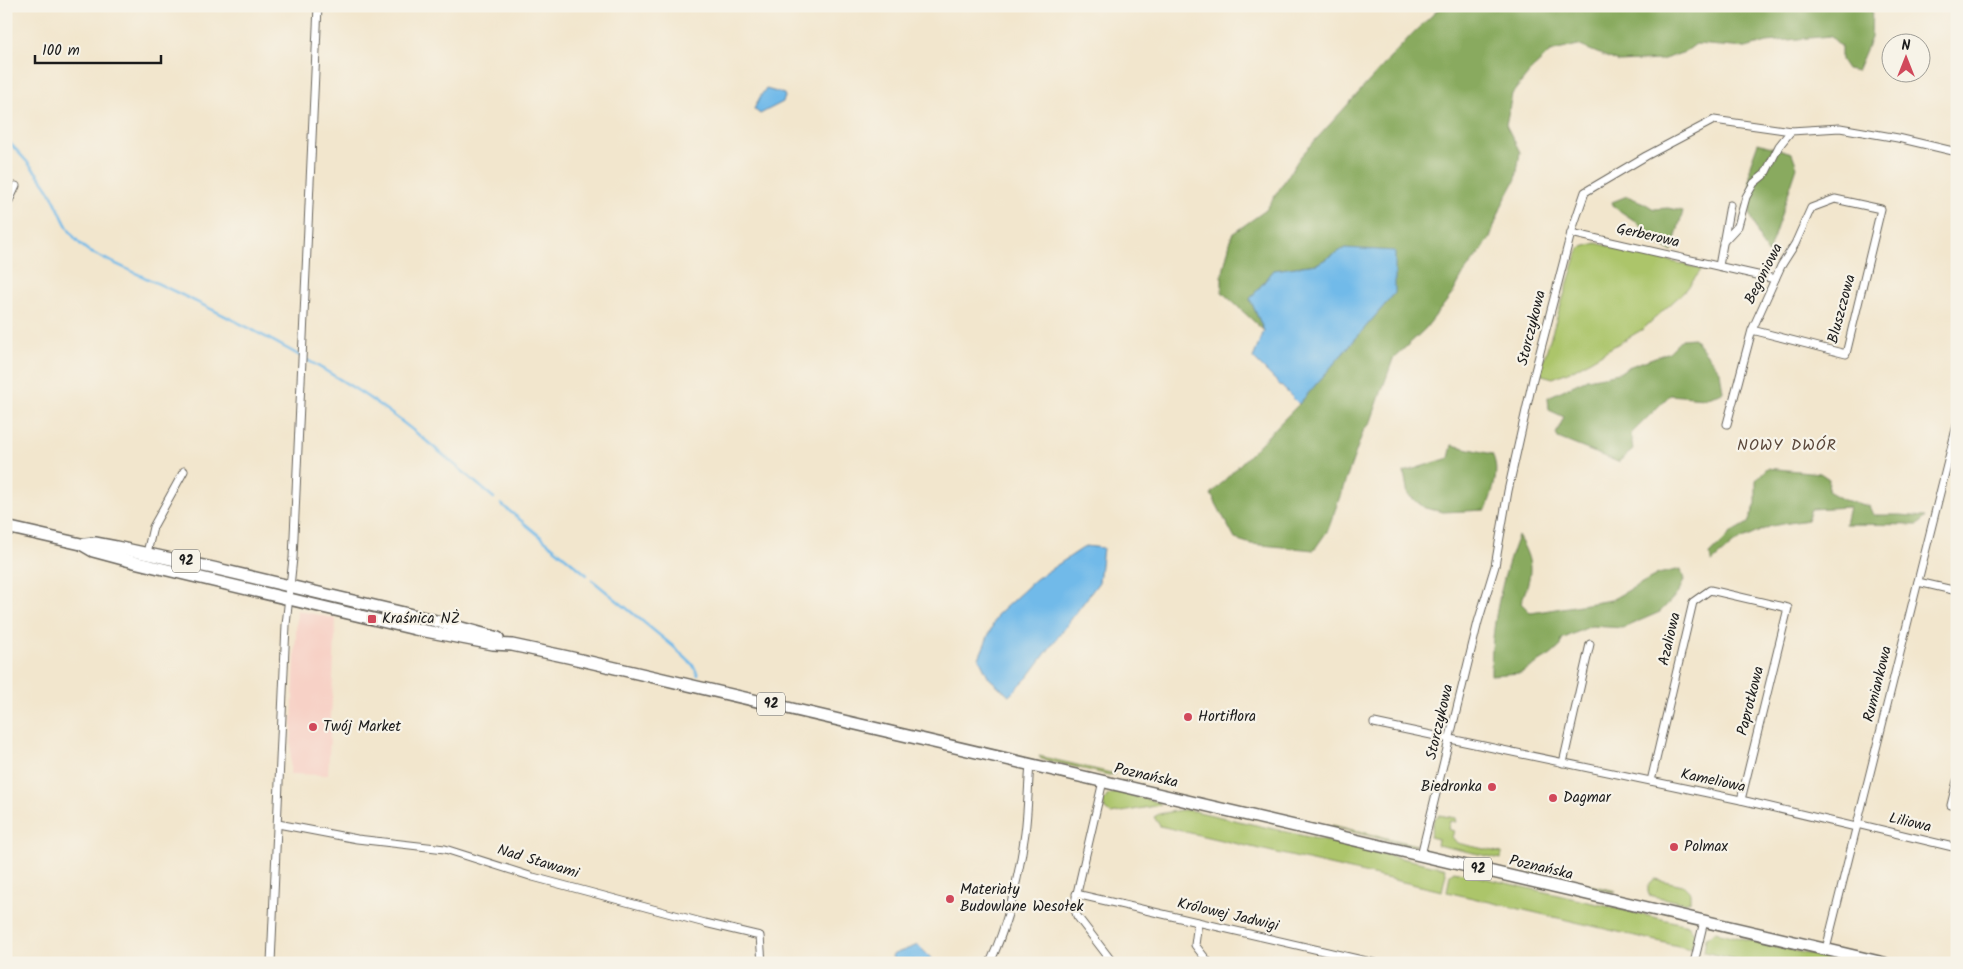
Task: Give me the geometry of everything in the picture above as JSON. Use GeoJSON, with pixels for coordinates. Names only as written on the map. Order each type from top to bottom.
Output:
{"type":"FeatureCollection","features":[{"type":"Feature","properties":{"kind":"main road","name":"92"},"geometry":{"type":"LineString","coordinates":[[6,527],[81,544],[95,544],[147,553],[289,586],[425,618],[495,637],[512,645]]}},
{"type":"Feature","properties":{"kind":"main road","name":"92"},"geometry":{"type":"LineString","coordinates":[[81,544],[93,551],[134,562],[416,629],[493,644],[512,645],[1103,781]]}},
{"type":"Feature","properties":{"kind":"main road","name":"Poznańska"},"geometry":{"type":"LineString","coordinates":[[1103,781],[1884,963]]}},
{"type":"Feature","properties":{"kind":"street"},"geometry":{"type":"LineString","coordinates":[[271,963],[286,625],[290,598],[289,586],[294,538],[318,6]]}},
{"type":"Feature","properties":{"kind":"street","name":"Storczykowa"},"geometry":{"type":"LineString","coordinates":[[1421,855],[1478,622],[1495,566],[1508,491],[1533,379],[1571,233],[1585,192],[1646,156],[1714,120],[1791,131],[1840,128],[1898,138],[1957,152]]}},
{"type":"Feature","properties":{"kind":"street"},"geometry":{"type":"LineString","coordinates":[[1723,242],[1738,226],[1746,197],[1754,183],[1766,174],[1779,146],[1791,131]]}},
{"type":"Feature","properties":{"kind":"street"},"geometry":{"type":"LineString","coordinates":[[6,207],[16,186]]}},
{"type":"Feature","properties":{"kind":"street","name":"Begoniowa"},"geometry":{"type":"LineString","coordinates":[[1727,424],[1752,330],[1781,266],[1795,244],[1811,208],[1835,198],[1881,209]]}},
{"type":"Feature","properties":{"kind":"street"},"geometry":{"type":"LineString","coordinates":[[1719,266],[1730,205]]}},
{"type":"Feature","properties":{"kind":"street","name":"Bluszczowa"},"geometry":{"type":"LineString","coordinates":[[1752,330],[1846,354],[1881,209]]}},
{"type":"Feature","properties":{"kind":"street","name":"Gerberowa"},"geometry":{"type":"LineString","coordinates":[[1571,233],[1775,280]]}},
{"type":"Feature","properties":{"kind":"street","name":"Rumiankowa"},"geometry":{"type":"LineString","coordinates":[[1826,949],[1957,425]]}},
{"type":"Feature","properties":{"kind":"street"},"geometry":{"type":"LineString","coordinates":[[147,553],[153,527],[184,471]]}},
{"type":"Feature","properties":{"kind":"street"},"geometry":{"type":"LineString","coordinates":[[1918,582],[1957,591]]}},
{"type":"Feature","properties":{"kind":"street","name":"Azaliowa"},"geometry":{"type":"LineString","coordinates":[[1651,781],[1693,602],[1710,590],[1788,608]]}},
{"type":"Feature","properties":{"kind":"street","name":"Paprotkowa"},"geometry":{"type":"LineString","coordinates":[[1741,800],[1788,608]]}},
{"type":"Feature","properties":{"kind":"street"},"geometry":{"type":"LineString","coordinates":[[1563,763],[1590,644]]}},
{"type":"Feature","properties":{"kind":"street","name":"Kameliowa"},"geometry":{"type":"LineString","coordinates":[[1374,722],[1856,826]]}},
{"type":"Feature","properties":{"kind":"street"},"geometry":{"type":"LineString","coordinates":[[990,963],[997,947],[1022,855],[1030,764]]}},
{"type":"Feature","properties":{"kind":"street"},"geometry":{"type":"LineString","coordinates":[[1103,781],[1074,906],[1077,916],[1113,963]]}},
{"type":"Feature","properties":{"kind":"street"},"geometry":{"type":"LineString","coordinates":[[1957,781],[1951,805],[1957,807]]}},
{"type":"Feature","properties":{"kind":"street","name":"Nad Stawami"},"geometry":{"type":"LineString","coordinates":[[278,824],[357,839],[445,849],[552,882],[705,924],[760,936],[762,963]]}},
{"type":"Feature","properties":{"kind":"street","name":"Liliowa"},"geometry":{"type":"LineString","coordinates":[[1856,826],[1957,848]]}},
{"type":"Feature","properties":{"kind":"street","name":"Królowej Jadwigi"},"geometry":{"type":"LineString","coordinates":[[1076,894],[1375,963]]}},
{"type":"Feature","properties":{"kind":"street"},"geometry":{"type":"LineString","coordinates":[[1694,963],[1704,921]]}},
{"type":"Feature","properties":{"kind":"street"},"geometry":{"type":"LineString","coordinates":[[1198,922],[1195,945],[1208,963]]}},
{"type":"Feature","properties":{"kind":"shaded area"},"geometry":{"type":"Polygon","coordinates":[[[297,610],[336,619],[328,775],[290,774],[297,610]]]}},
{"type":"Feature","properties":{"kind":"green space"},"geometry":{"type":"Polygon","coordinates":[[[1442,6],[1796,6],[1801,9],[1823,6],[1872,6],[1871,38],[1857,71],[1847,69],[1841,60],[1841,46],[1830,36],[1767,42],[1746,48],[1696,44],[1685,52],[1661,60],[1619,62],[1578,45],[1550,52],[1532,69],[1512,94],[1506,125],[1520,152],[1516,179],[1502,205],[1489,240],[1464,273],[1453,293],[1425,329],[1393,359],[1370,424],[1364,429],[1328,530],[1314,550],[1251,544],[1235,539],[1211,494],[1299,404],[1395,293],[1345,248],[1317,264],[1274,270],[1250,299],[1264,331],[1222,292],[1222,276],[1232,234],[1266,210],[1300,157],[1413,33],[1442,6]]]}},
{"type":"Feature","properties":{"kind":"green space"},"geometry":{"type":"Polygon","coordinates":[[[1758,143],[1792,153],[1797,167],[1768,254],[1761,243],[1750,213],[1750,165],[1758,143]]]}},
{"type":"Feature","properties":{"kind":"green space"},"geometry":{"type":"Polygon","coordinates":[[[1627,196],[1654,209],[1668,208],[1683,211],[1672,251],[1644,240],[1647,234],[1638,223],[1614,207],[1612,202],[1627,196]]]}},
{"type":"Feature","properties":{"kind":"green space"},"geometry":{"type":"Polygon","coordinates":[[[1596,243],[1702,269],[1686,290],[1643,329],[1575,369],[1553,378],[1539,374],[1579,248],[1596,243]]]}},
{"type":"Feature","properties":{"kind":"green space"},"geometry":{"type":"Polygon","coordinates":[[[1694,338],[1720,371],[1723,392],[1704,398],[1670,395],[1631,434],[1633,450],[1618,462],[1558,438],[1556,434],[1564,417],[1549,410],[1548,397],[1587,379],[1619,373],[1628,367],[1669,352],[1682,339],[1694,338]]]}},
{"type":"Feature","properties":{"kind":"green space"},"geometry":{"type":"Polygon","coordinates":[[[1452,445],[1492,454],[1495,461],[1496,475],[1486,510],[1443,512],[1425,508],[1408,495],[1404,472],[1449,458],[1452,445]]]}},
{"type":"Feature","properties":{"kind":"green space"},"geometry":{"type":"Polygon","coordinates":[[[1767,468],[1820,473],[1829,479],[1828,491],[1844,500],[1869,506],[1873,515],[1925,517],[1919,525],[1845,524],[1849,507],[1811,509],[1807,520],[1771,526],[1734,543],[1712,562],[1710,554],[1731,533],[1748,523],[1756,504],[1756,480],[1767,468]]]}},
{"type":"Feature","properties":{"kind":"green space"},"geometry":{"type":"Polygon","coordinates":[[[1518,536],[1527,554],[1530,569],[1528,584],[1521,603],[1531,613],[1611,600],[1658,574],[1681,569],[1684,580],[1678,593],[1660,612],[1623,628],[1591,626],[1562,639],[1561,646],[1551,655],[1521,673],[1491,675],[1491,657],[1498,604],[1518,536]]]}},
{"type":"Feature","properties":{"kind":"green space"},"geometry":{"type":"Polygon","coordinates":[[[1039,756],[1115,774],[1109,775],[1041,759],[1039,756]]]}},
{"type":"Feature","properties":{"kind":"green space"},"geometry":{"type":"Polygon","coordinates":[[[1118,792],[1160,803],[1160,805],[1111,814],[1105,809],[1103,802],[1108,795],[1118,792]]]}},
{"type":"Feature","properties":{"kind":"green space"},"geometry":{"type":"Polygon","coordinates":[[[1190,810],[1445,868],[1446,873],[1442,891],[1160,826],[1154,817],[1159,814],[1190,810]]]}},
{"type":"Feature","properties":{"kind":"green space"},"geometry":{"type":"Polygon","coordinates":[[[1439,815],[1455,818],[1456,822],[1450,821],[1448,829],[1454,831],[1452,837],[1457,843],[1502,853],[1501,859],[1437,845],[1438,839],[1430,837],[1434,819],[1439,815]]]}},
{"type":"Feature","properties":{"kind":"green space"},"geometry":{"type":"Polygon","coordinates":[[[1332,825],[1416,845],[1412,846],[1333,827],[1332,825]]]}},
{"type":"Feature","properties":{"kind":"green space"},"geometry":{"type":"Polygon","coordinates":[[[1454,871],[1688,925],[1695,934],[1691,949],[1447,892],[1450,874],[1454,871]]]}},
{"type":"Feature","properties":{"kind":"green space"},"geometry":{"type":"Polygon","coordinates":[[[1530,871],[1616,891],[1613,892],[1531,873],[1530,871]]]}},
{"type":"Feature","properties":{"kind":"green space"},"geometry":{"type":"Polygon","coordinates":[[[1655,879],[1683,885],[1690,892],[1690,901],[1684,903],[1649,895],[1649,886],[1655,879]]]}},
{"type":"Feature","properties":{"kind":"green space"},"geometry":{"type":"Polygon","coordinates":[[[1715,932],[1847,963],[1752,963],[1704,952],[1706,938],[1715,932]]]}},
{"type":"Feature","properties":{"kind":"water"},"geometry":{"type":"Polygon","coordinates":[[[766,89],[784,94],[785,97],[783,102],[760,114],[754,109],[766,89]]]}},
{"type":"Feature","properties":{"kind":"water"},"geometry":{"type":"Polygon","coordinates":[[[1345,248],[1395,251],[1395,293],[1299,404],[1253,358],[1264,331],[1250,299],[1274,270],[1317,264],[1345,248]]]}},
{"type":"Feature","properties":{"kind":"water"},"geometry":{"type":"Polygon","coordinates":[[[1086,546],[1103,548],[1099,582],[1028,677],[1009,696],[989,678],[979,658],[997,615],[1036,579],[1086,546]]]}},
{"type":"Feature","properties":{"kind":"water"},"geometry":{"type":"Polygon","coordinates":[[[918,945],[936,963],[894,963],[892,956],[894,954],[918,945]]]}},
{"type":"Feature","properties":{"kind":"waterway"},"geometry":{"type":"LineString","coordinates":[[6,139],[43,181],[74,237],[90,252],[227,317],[328,372],[395,416],[494,498]]}},
{"type":"Feature","properties":{"kind":"waterway"},"geometry":{"type":"LineString","coordinates":[[501,504],[587,575]]}},
{"type":"Feature","properties":{"kind":"waterway"},"geometry":{"type":"LineString","coordinates":[[592,580],[674,647],[693,665],[698,675]]}},
{"type":"Feature","properties":{"kind":"place","name":"Kraśnica NŻ"},"geometry":{"type":"Point","coordinates":[372,619]}},
{"type":"Feature","properties":{"kind":"place","name":"Hortiflora"},"geometry":{"type":"Point","coordinates":[1188,717]}},
{"type":"Feature","properties":{"kind":"place","name":"Twój Market"},"geometry":{"type":"Point","coordinates":[313,727]}},
{"type":"Feature","properties":{"kind":"place","name":"Biedronka"},"geometry":{"type":"Point","coordinates":[1492,787]}},
{"type":"Feature","properties":{"kind":"place","name":"Dagmar"},"geometry":{"type":"Point","coordinates":[1553,798]}},
{"type":"Feature","properties":{"kind":"place","name":"Polmax"},"geometry":{"type":"Point","coordinates":[1674,847]}},
{"type":"Feature","properties":{"kind":"place","name":"Materiały Budowlane Wesołek"},"geometry":{"type":"Point","coordinates":[950,899]}},
{"type":"Feature","properties":{"kind":"district","name":"NOWY DWÓR"},"geometry":{"type":"Point","coordinates":[1787,445]}}]}
